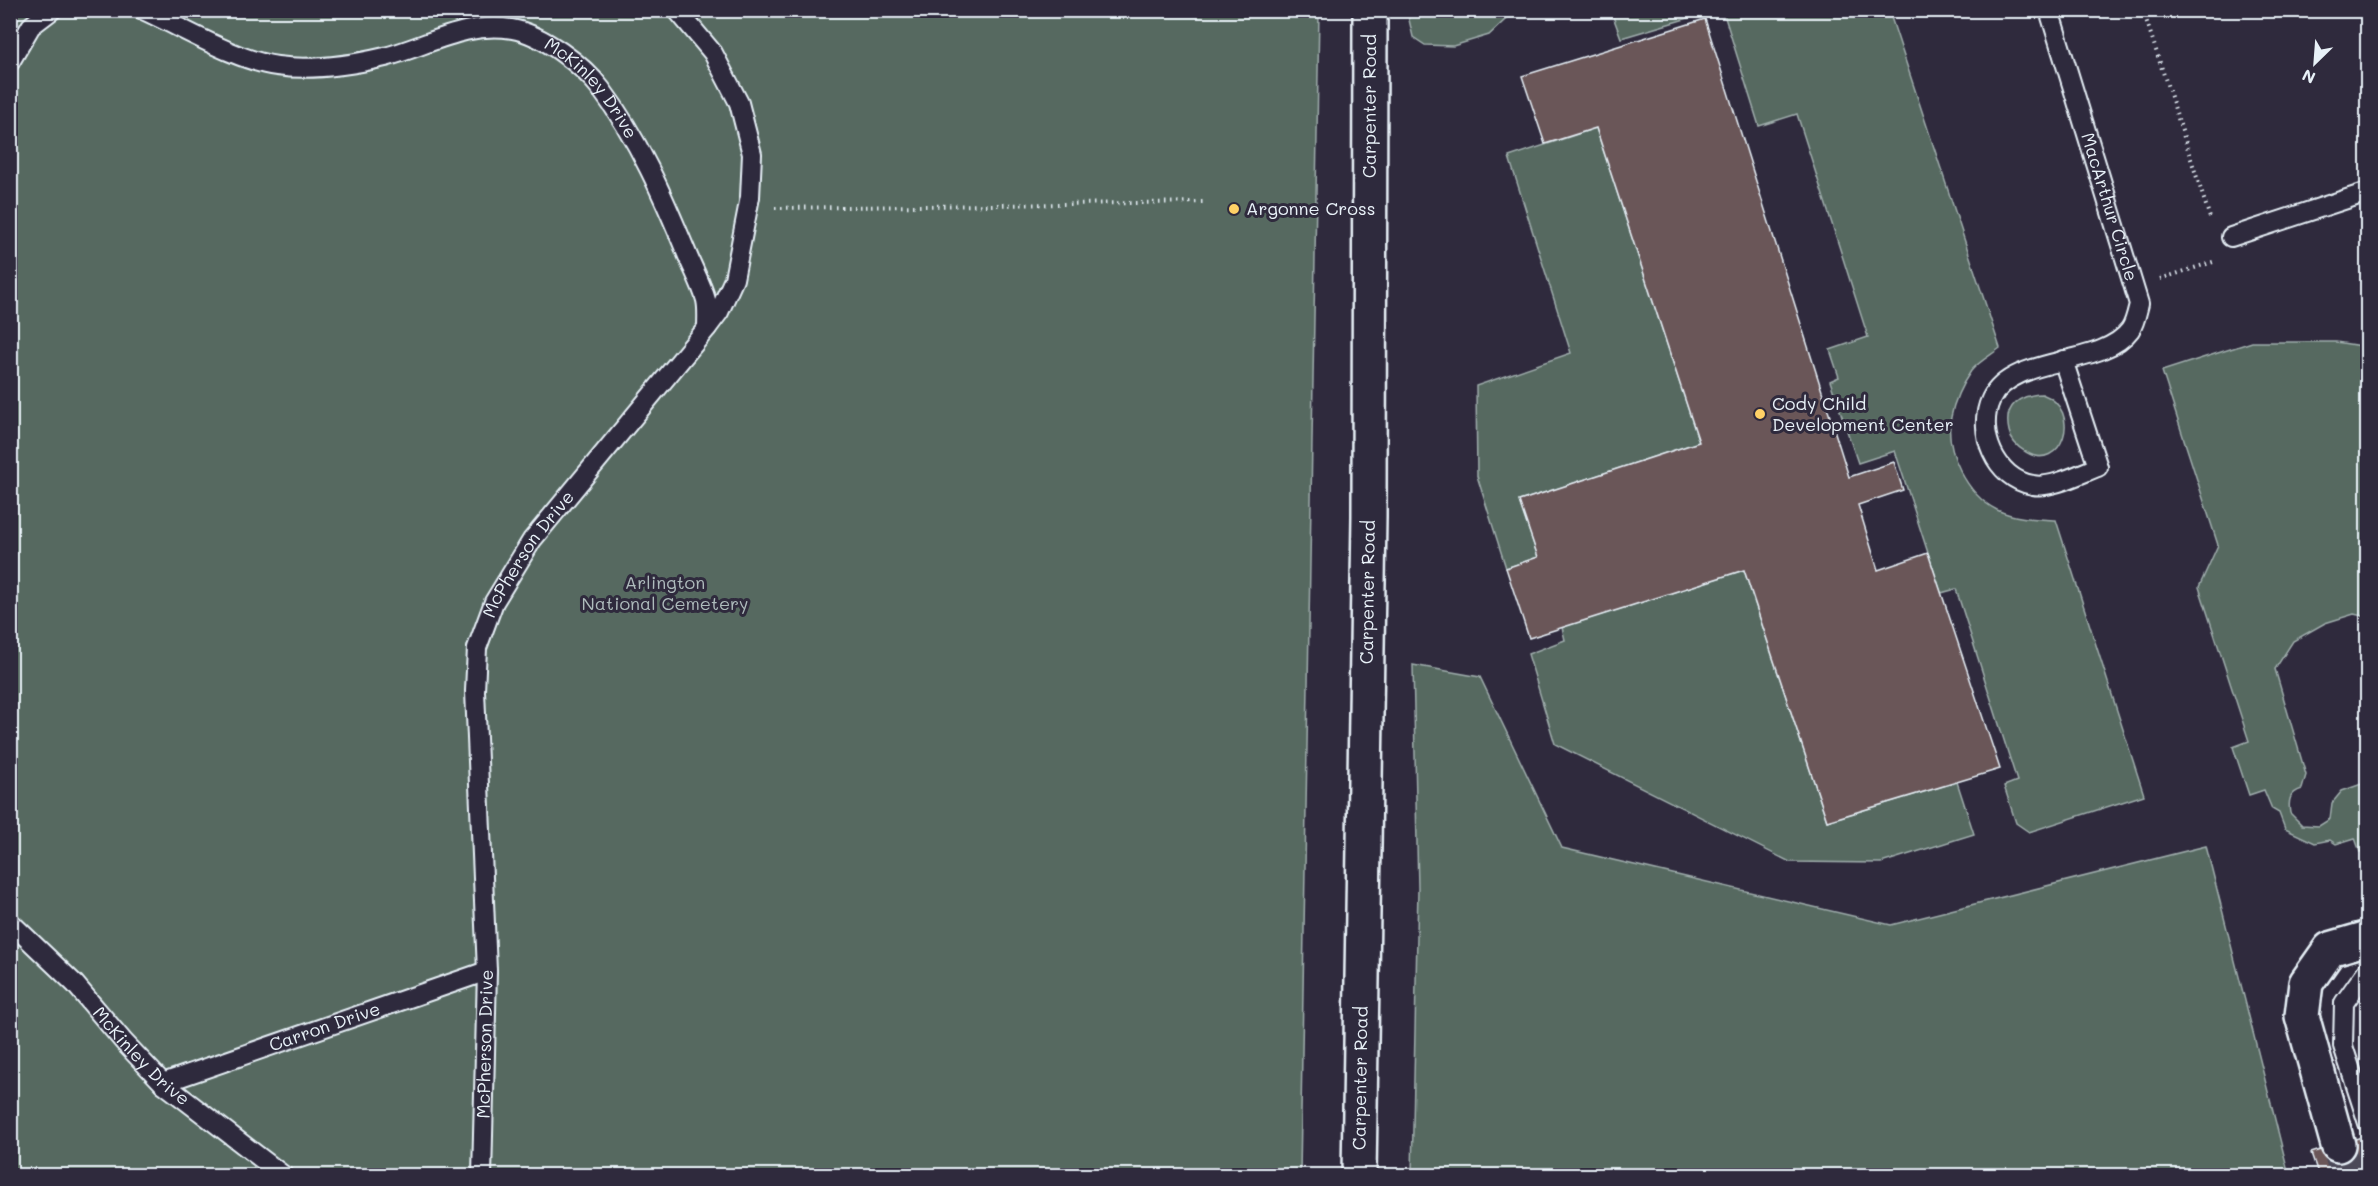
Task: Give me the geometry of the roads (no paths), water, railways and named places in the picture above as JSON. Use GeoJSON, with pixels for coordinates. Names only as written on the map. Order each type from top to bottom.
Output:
{"type":"FeatureCollection","features":[{"type":"Feature","properties":{"kind":"street","name":"Carpenter Road"},"geometry":{"type":"LineString","coordinates":[[1359,1176],[1369,516],[1370,10]]}},
{"type":"Feature","properties":{"kind":"street"},"geometry":{"type":"LineString","coordinates":[[2338,1145],[2302,1016],[2306,983],[2330,949],[2367,938]]}},
{"type":"Feature","properties":{"kind":"lane"},"geometry":{"type":"LineString","coordinates":[[10,62],[32,26],[52,10]]}},
{"type":"Feature","properties":{"kind":"lane","name":"McKinley Drive"},"geometry":{"type":"LineString","coordinates":[[143,10],[243,57],[276,66],[314,67],[375,59],[454,33],[488,27],[513,29],[535,37],[576,65],[600,88],[621,120],[648,168],[675,225],[706,301],[707,328]]}},
{"type":"Feature","properties":{"kind":"lane","name":"McPherson Drive"},"geometry":{"type":"LineString","coordinates":[[482,1176],[487,971],[475,691],[477,648],[494,602],[532,540],[719,312],[734,279],[747,209],[752,154],[738,103],[713,53],[677,10]]}},
{"type":"Feature","properties":{"kind":"lane","name":"MacArthur Circle"},"geometry":{"type":"LineString","coordinates":[[2049,10],[2139,304],[2130,329],[2110,346],[2063,360]]}},
{"type":"Feature","properties":{"kind":"lane"},"geometry":{"type":"LineString","coordinates":[[2232,237],[2367,192]]}},
{"type":"Feature","properties":{"kind":"lane"},"geometry":{"type":"LineString","coordinates":[[2063,360],[2098,468],[2054,483],[2033,486],[2016,478],[2000,464],[1988,446],[1984,423],[1991,400],[2000,385],[2016,375],[2063,360]]}},
{"type":"Feature","properties":{"kind":"lane","name":"McKinley Drive"},"geometry":{"type":"LineString","coordinates":[[10,922],[75,984],[124,1042],[163,1083],[284,1176]]}},
{"type":"Feature","properties":{"kind":"lane"},"geometry":{"type":"LineString","coordinates":[[2367,969],[2344,1003],[2343,1046],[2367,1123]]}},
{"type":"Feature","properties":{"kind":"lane","name":"Carron Drive"},"geometry":{"type":"LineString","coordinates":[[163,1083],[487,971]]}},
{"type":"Feature","properties":{"kind":"tunnel"},"geometry":{"type":"LineString","coordinates":[[2338,1145],[2347,1176]]}},
{"type":"Feature","properties":{"kind":"place","name":"Argonne Cross"},"geometry":{"type":"Point","coordinates":[1234,209]}},
{"type":"Feature","properties":{"kind":"place","name":"Cody Child Development Center"},"geometry":{"type":"Point","coordinates":[1760,414]}},
{"type":"Feature","properties":{"kind":"park label","name":"Arlington National Cemetery"},"geometry":{"type":"Point","coordinates":[665,593]}}]}
